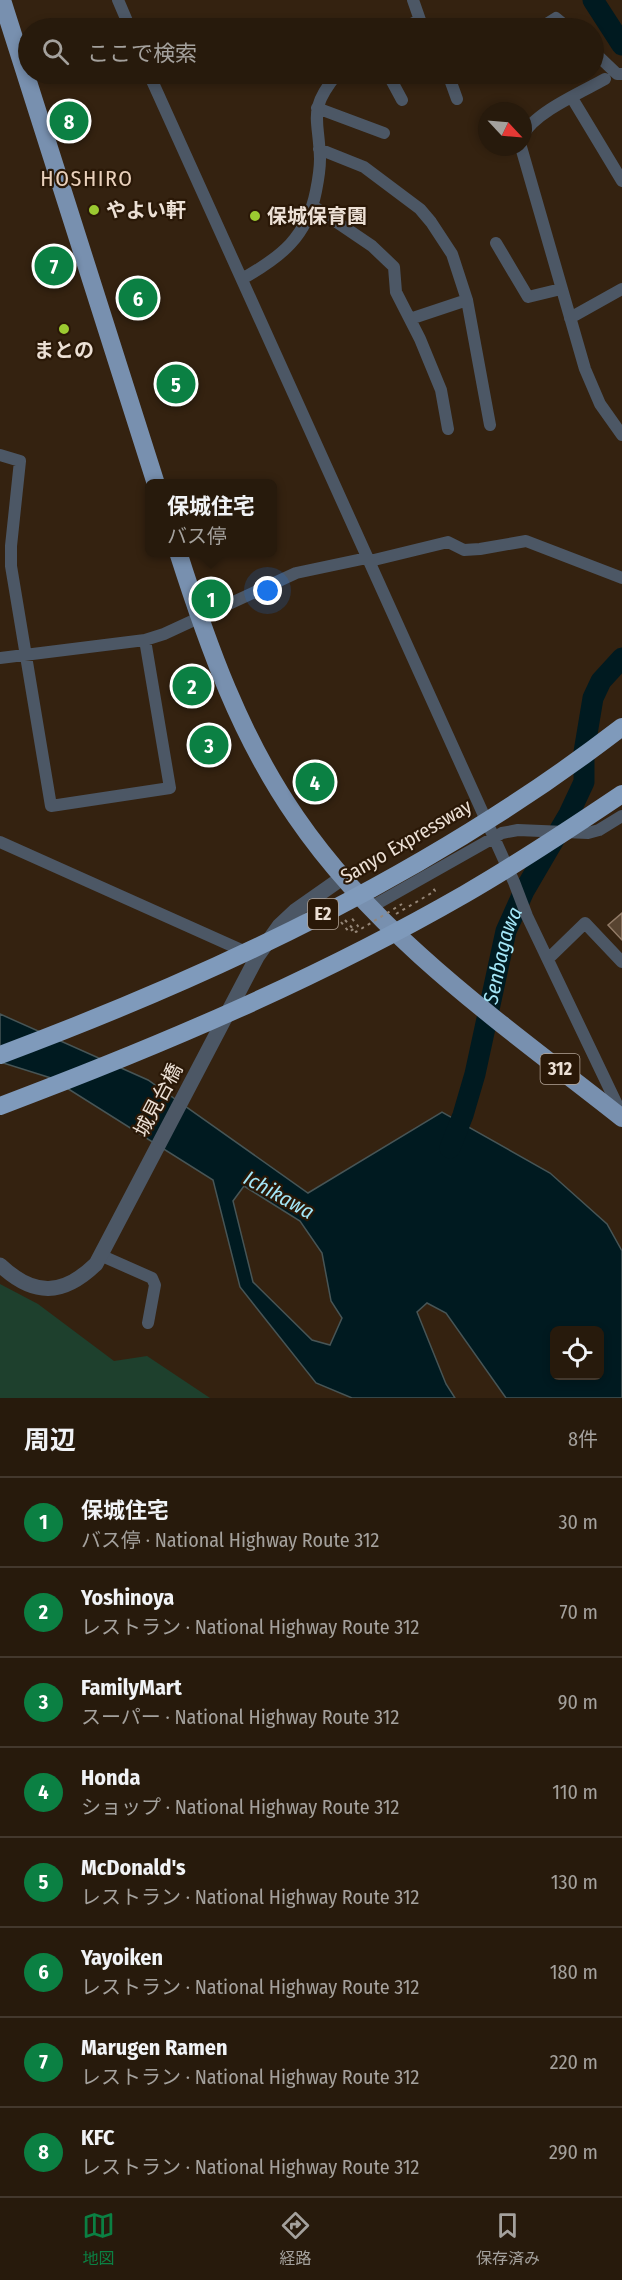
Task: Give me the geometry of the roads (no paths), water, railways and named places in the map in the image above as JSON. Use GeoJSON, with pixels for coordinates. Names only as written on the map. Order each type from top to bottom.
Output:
{"type":"FeatureCollection","features":[{"type":"Feature","properties":{"kind":"highway"},"geometry":{"type":"LineString","coordinates":[[2,0],[18,50]]}},
{"type":"Feature","properties":{"kind":"highway"},"geometry":{"type":"LineString","coordinates":[[29,84],[155,479]]}},
{"type":"Feature","properties":{"kind":"highway","name":"312"},"geometry":{"type":"LineString","coordinates":[[180,557],[224,685],[261,761],[295,817],[342,878],[411,946],[476,1002],[622,1117]]}},
{"type":"Feature","properties":{"kind":"highway","name":"Sanyo Expressway"},"geometry":{"type":"LineString","coordinates":[[0,1055],[206,971],[288,933],[375,887],[464,835],[536,789],[622,727]]}},
{"type":"Feature","properties":{"kind":"highway","name":"E2"},"geometry":{"type":"LineString","coordinates":[[0,1106],[133,1054],[314,974],[465,894],[542,848],[622,794]]}},
{"type":"Feature","properties":{"kind":"street"},"geometry":{"type":"LineString","coordinates":[[118,0],[126,18]]}},
{"type":"Feature","properties":{"kind":"street"},"geometry":{"type":"LineString","coordinates":[[413,0],[420,18]]}},
{"type":"Feature","properties":{"kind":"street"},"geometry":{"type":"LineString","coordinates":[[604,60],[620,74]]}},
{"type":"Feature","properties":{"kind":"street"},"geometry":{"type":"LineString","coordinates":[[154,84],[514,882],[527,916],[622,1117]]}},
{"type":"Feature","properties":{"kind":"street"},"geometry":{"type":"LineString","coordinates":[[242,279],[266,265],[287,248],[300,233],[313,206],[320,162],[316,127],[317,108],[322,94],[330,84]]}},
{"type":"Feature","properties":{"kind":"street"},"geometry":{"type":"LineString","coordinates":[[393,84],[402,100]]}},
{"type":"Feature","properties":{"kind":"street"},"geometry":{"type":"LineString","coordinates":[[452,84],[457,99]]}},
{"type":"Feature","properties":{"kind":"street"},"geometry":{"type":"LineString","coordinates":[[532,125],[596,84]]}},
{"type":"Feature","properties":{"kind":"street"},"geometry":{"type":"LineString","coordinates":[[572,98],[622,181]]}},
{"type":"Feature","properties":{"kind":"street"},"geometry":{"type":"LineString","coordinates":[[317,108],[384,133]]}},
{"type":"Feature","properties":{"kind":"street"},"geometry":{"type":"LineString","coordinates":[[319,149],[364,166],[427,216],[452,254],[467,300],[490,425]]}},
{"type":"Feature","properties":{"kind":"street"},"geometry":{"type":"LineString","coordinates":[[524,156],[585,369],[597,395],[622,435]]}},
{"type":"Feature","properties":{"kind":"street"},"geometry":{"type":"LineString","coordinates":[[313,206],[372,246],[394,267],[394,287],[441,390],[448,429]]}},
{"type":"Feature","properties":{"kind":"street"},"geometry":{"type":"LineString","coordinates":[[496,243],[528,297],[561,289]]}},
{"type":"Feature","properties":{"kind":"street"},"geometry":{"type":"LineString","coordinates":[[570,318],[622,289]]}},
{"type":"Feature","properties":{"kind":"street"},"geometry":{"type":"LineString","coordinates":[[410,319],[467,300]]}},
{"type":"Feature","properties":{"kind":"street"},"geometry":{"type":"LineString","coordinates":[[0,455],[20,461],[11,556],[51,806],[170,788],[145,640]]}},
{"type":"Feature","properties":{"kind":"street"},"geometry":{"type":"LineString","coordinates":[[0,658],[145,640],[164,634],[296,573],[367,558],[374,560],[448,542],[464,549],[480,549],[526,541],[622,578]]}},
{"type":"Feature","properties":{"kind":"street"},"geometry":{"type":"LineString","coordinates":[[371,907],[502,833],[518,830],[588,833],[599,830],[622,816]]}},
{"type":"Feature","properties":{"kind":"street"},"geometry":{"type":"LineString","coordinates":[[0,842],[255,961]]}},
{"type":"Feature","properties":{"kind":"street","name":"城見台橋"},"geometry":{"type":"LineString","coordinates":[[0,1265],[15,1277],[46,1289],[66,1287],[96,1264],[255,961],[287,918],[342,878]]}},
{"type":"Feature","properties":{"kind":"street"},"geometry":{"type":"LineString","coordinates":[[548,959],[585,923],[622,962]]}},
{"type":"Feature","properties":{"kind":"street"},"geometry":{"type":"LineString","coordinates":[[100,1255],[152,1278],[155,1285],[148,1323]]}},
{"type":"Feature","properties":{"kind":"water","name":"Ichikawa"},"geometry":{"type":"Polygon","coordinates":[[[0,1014],[148,1080],[308,1193],[442,1112],[550,1173],[607,1224],[622,1251],[622,1398],[506,1398],[446,1313],[427,1303],[417,1312],[446,1384],[455,1398],[352,1398],[316,1383],[240,1287],[213,1180],[51,1078],[0,1062],[0,1014]],[[244,1186],[233,1201],[253,1282],[312,1340],[330,1345],[342,1318],[331,1301],[322,1253],[300,1221],[244,1186]]]}},
{"type":"Feature","properties":{"kind":"waterway","name":"Senbagawa"},"geometry":{"type":"LineString","coordinates":[[593,0],[622,45]]}},
{"type":"Feature","properties":{"kind":"waterway","name":"Senbagawa"},"geometry":{"type":"LineString","coordinates":[[450,1148],[475,1074],[506,931],[524,891],[569,814],[584,782],[584,752],[593,698],[601,681],[622,658]]}},
{"type":"Feature","properties":{"kind":"place","name":"KFC"},"geometry":{"type":"Point","coordinates":[69,121]}},
{"type":"Feature","properties":{"kind":"place","name":"やよい軒"},"geometry":{"type":"Point","coordinates":[94,210]}},
{"type":"Feature","properties":{"kind":"place","name":"保城保育園"},"geometry":{"type":"Point","coordinates":[255,216]}},
{"type":"Feature","properties":{"kind":"place","name":"Marugen Ramen"},"geometry":{"type":"Point","coordinates":[54,266]}},
{"type":"Feature","properties":{"kind":"place","name":"Yayoiken"},"geometry":{"type":"Point","coordinates":[138,298]}},
{"type":"Feature","properties":{"kind":"place","name":"まとの"},"geometry":{"type":"Point","coordinates":[64,329]}},
{"type":"Feature","properties":{"kind":"place","name":"McDonald's"},"geometry":{"type":"Point","coordinates":[176,384]}},
{"type":"Feature","properties":{"kind":"place","name":"保城住宅"},"geometry":{"type":"Point","coordinates":[211,599]}},
{"type":"Feature","properties":{"kind":"place","name":"Yoshinoya"},"geometry":{"type":"Point","coordinates":[192,686]}},
{"type":"Feature","properties":{"kind":"place","name":"FamilyMart"},"geometry":{"type":"Point","coordinates":[209,745]}},
{"type":"Feature","properties":{"kind":"place","name":"Honda"},"geometry":{"type":"Point","coordinates":[315,782]}},
{"type":"Feature","properties":{"kind":"district","name":"HOSHIRO"},"geometry":{"type":"Point","coordinates":[87,178]}}]}
